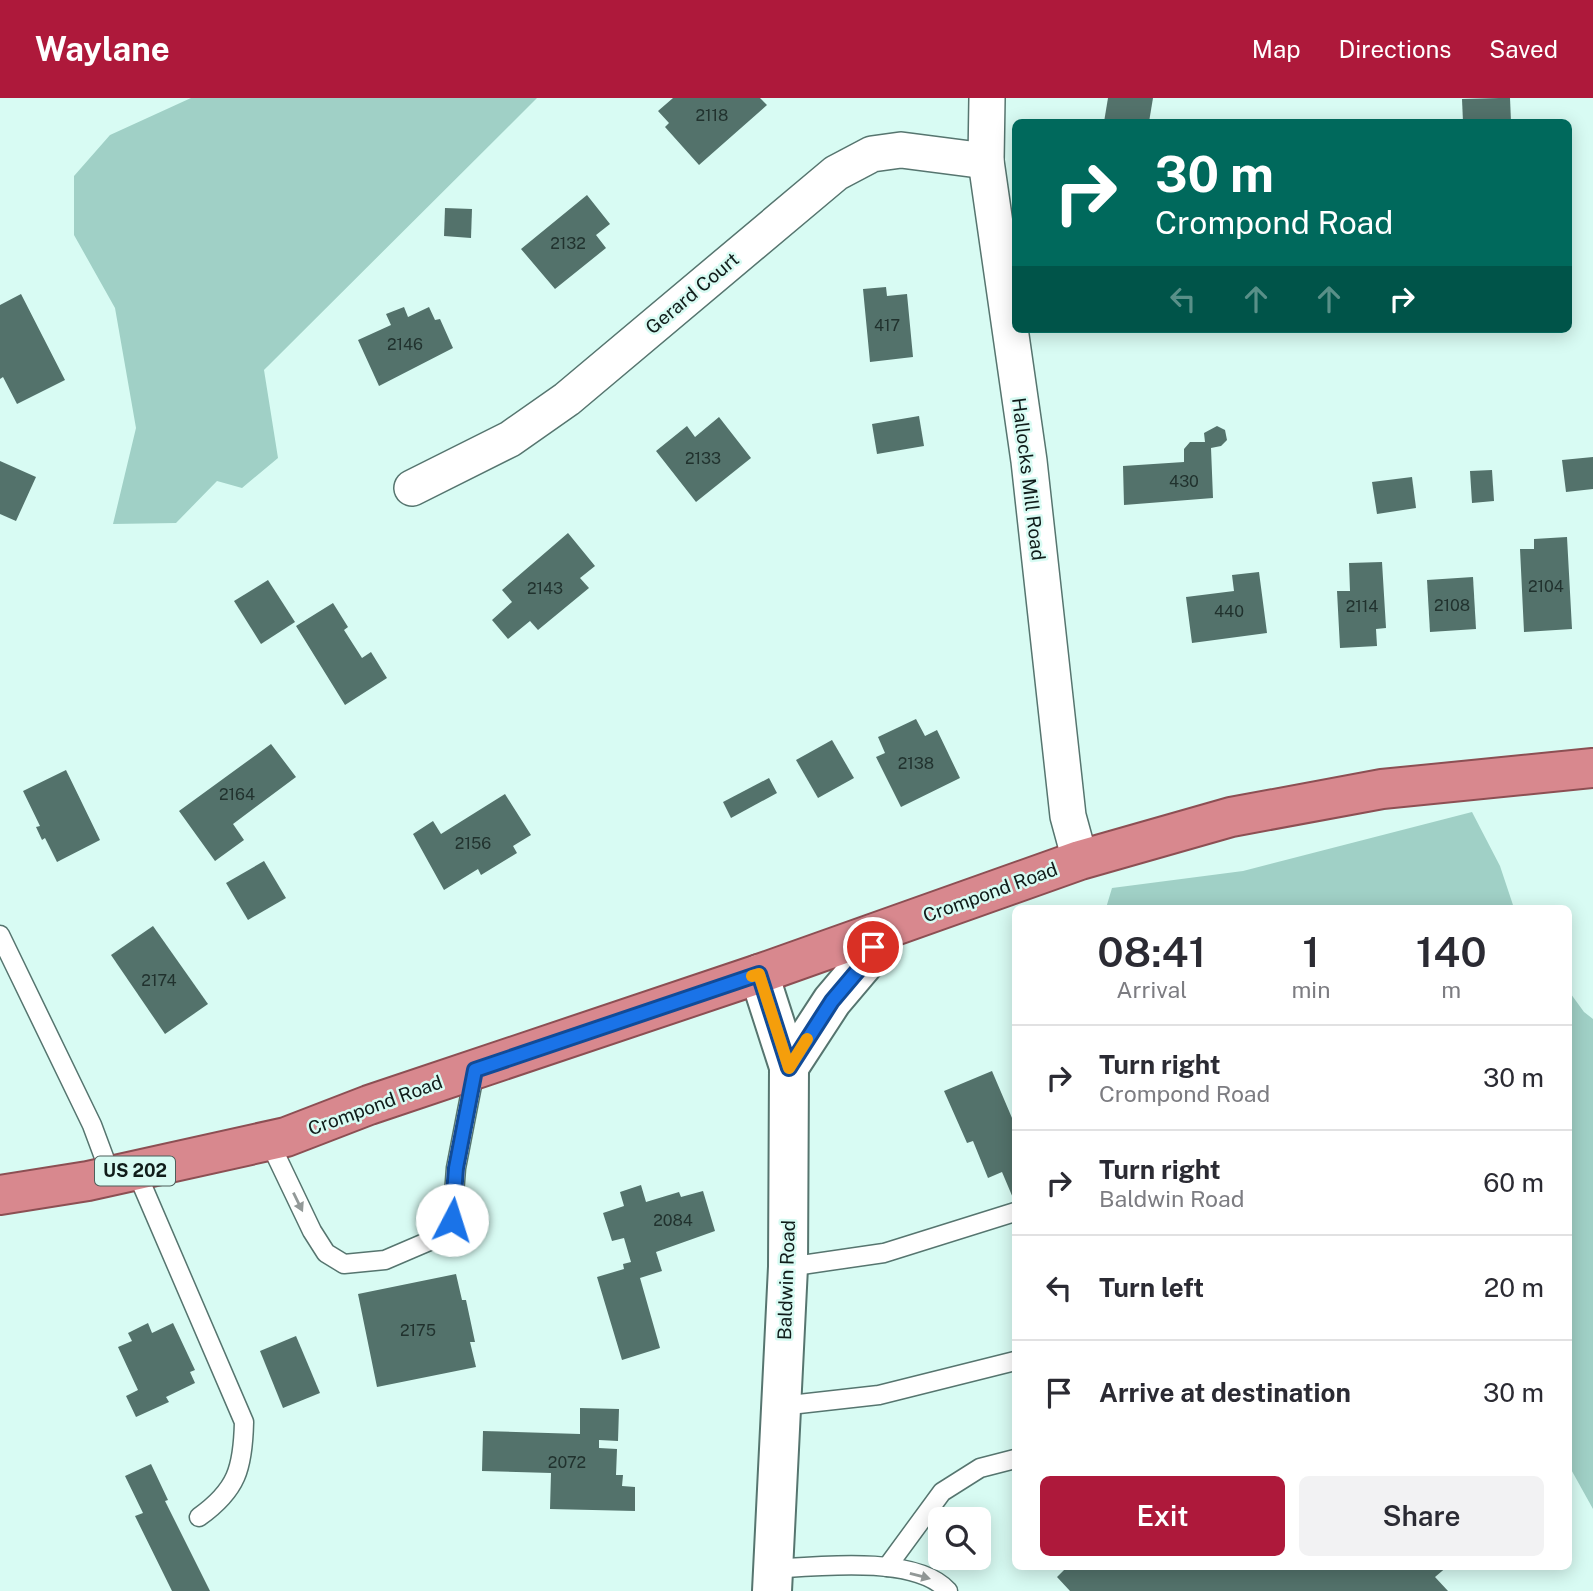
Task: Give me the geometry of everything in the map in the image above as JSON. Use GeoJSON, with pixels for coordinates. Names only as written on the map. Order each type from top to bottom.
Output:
{"type":"FeatureCollection","features":[{"type":"Feature","properties":{"kind":"highway","name":"Crompond Road"},"geometry":{"type":"LineString","coordinates":[[0,1195],[124,1173],[268,1141],[881,932],[1080,860],[1231,817],[1382,789],[1593,768]]}},
{"type":"Feature","properties":{"kind":"street","name":"Hallocks Mill Road"},"geometry":{"type":"LineString","coordinates":[[987,98],[986,161],[1029,461],[1068,816],[1080,860]]}},
{"type":"Feature","properties":{"kind":"street","name":"Gerard Court"},"geometry":{"type":"LineString","coordinates":[[412,488],[510,439],[567,399],[836,173],[872,154],[901,150],[986,161]]}},
{"type":"Feature","properties":{"kind":"street"},"geometry":{"type":"LineString","coordinates":[[789,1068],[832,1001],[865,962],[881,932]]}},
{"type":"Feature","properties":{"kind":"street","name":"Baldwin Road"},"geometry":{"type":"LineString","coordinates":[[759,974],[789,1068],[789,1267],[772,1580]]}},
{"type":"Feature","properties":{"kind":"lane"},"geometry":{"type":"LineString","coordinates":[[0,935],[92,1125],[124,1173],[244,1422],[243,1459],[223,1500],[199,1517]]}},
{"type":"Feature","properties":{"kind":"lane"},"geometry":{"type":"LineString","coordinates":[[268,1141],[312,1231],[326,1253],[344,1264],[385,1260],[434,1239],[452,1220],[456,1168],[475,1070]]}},
{"type":"Feature","properties":{"kind":"lane"},"geometry":{"type":"LineString","coordinates":[[789,1267],[884,1253],[1012,1213]]}},
{"type":"Feature","properties":{"kind":"lane"},"geometry":{"type":"LineString","coordinates":[[781,1406],[879,1395],[1012,1362]]}},
{"type":"Feature","properties":{"kind":"lane"},"geometry":{"type":"LineString","coordinates":[[887,1567],[942,1492],[980,1468],[1012,1460]]}},
{"type":"Feature","properties":{"kind":"lane"},"geometry":{"type":"LineString","coordinates":[[772,1580],[843,1564],[887,1567],[939,1581],[948,1591]]}},
{"type":"Feature","properties":{"kind":"green space"},"geometry":{"type":"Polygon","coordinates":[[[191,98],[537,98],[264,370],[278,458],[242,488],[217,481],[176,523],[113,524],[136,428],[115,308],[74,235],[74,176],[110,135],[191,98]]]}},
{"type":"Feature","properties":{"kind":"green space"},"geometry":{"type":"Polygon","coordinates":[[[1472,812],[1500,866],[1513,905],[1107,905],[1112,888],[1243,871],[1472,812]]]}},
{"type":"Feature","properties":{"kind":"green space"},"geometry":{"type":"Polygon","coordinates":[[[1572,996],[1593,1019],[1593,1509],[1572,1471],[1572,996]]]}},
{"type":"Feature","properties":{"kind":"building"},"geometry":{"type":"Polygon","coordinates":[[[673,98],[760,98],[767,105],[699,165],[665,127],[669,123],[658,111],[673,98]]]}},
{"type":"Feature","properties":{"kind":"building"},"geometry":{"type":"Polygon","coordinates":[[[1108,98],[1153,98],[1150,119],[1104,119],[1108,98]]]}},
{"type":"Feature","properties":{"kind":"building"},"geometry":{"type":"Polygon","coordinates":[[[1510,98],[1511,119],[1463,119],[1462,99],[1510,98]]]}},
{"type":"Feature","properties":{"kind":"building"},"geometry":{"type":"Polygon","coordinates":[[[587,195],[610,224],[596,235],[606,248],[555,289],[521,249],[587,195]]]}},
{"type":"Feature","properties":{"kind":"building"},"geometry":{"type":"Polygon","coordinates":[[[445,208],[472,209],[471,238],[444,236],[445,208]]]}},
{"type":"Feature","properties":{"kind":"building"},"geometry":{"type":"Polygon","coordinates":[[[886,287],[887,296],[907,294],[913,357],[870,362],[863,289],[886,287]]]}},
{"type":"Feature","properties":{"kind":"building"},"geometry":{"type":"Polygon","coordinates":[[[21,294],[65,380],[17,404],[3,377],[0,379],[0,305],[21,294]]]}},
{"type":"Feature","properties":{"kind":"building"},"geometry":{"type":"Polygon","coordinates":[[[404,307],[408,317],[429,307],[435,320],[440,319],[453,348],[379,386],[358,340],[391,325],[386,314],[404,307]]]}},
{"type":"Feature","properties":{"kind":"building"},"geometry":{"type":"Polygon","coordinates":[[[919,416],[924,446],[877,454],[872,424],[919,416]]]}},
{"type":"Feature","properties":{"kind":"building"},"geometry":{"type":"Polygon","coordinates":[[[719,417],[751,458],[696,502],[656,451],[687,426],[695,437],[719,417]]]}},
{"type":"Feature","properties":{"kind":"building"},"geometry":{"type":"Polygon","coordinates":[[[1217,426],[1225,430],[1227,440],[1221,446],[1211,448],[1213,498],[1124,505],[1123,466],[1184,462],[1184,449],[1190,442],[1205,442],[1204,433],[1217,426]]]}},
{"type":"Feature","properties":{"kind":"building"},"geometry":{"type":"Polygon","coordinates":[[[1593,457],[1593,489],[1566,492],[1562,460],[1593,457]]]}},
{"type":"Feature","properties":{"kind":"building"},"geometry":{"type":"Polygon","coordinates":[[[0,461],[36,477],[16,521],[0,514],[0,461]]]}},
{"type":"Feature","properties":{"kind":"building"},"geometry":{"type":"Polygon","coordinates":[[[1492,470],[1494,501],[1472,503],[1470,471],[1492,470]]]}},
{"type":"Feature","properties":{"kind":"building"},"geometry":{"type":"Polygon","coordinates":[[[1412,477],[1416,508],[1377,514],[1372,482],[1412,477]]]}},
{"type":"Feature","properties":{"kind":"building"},"geometry":{"type":"Polygon","coordinates":[[[568,533],[595,566],[580,578],[589,588],[538,630],[530,621],[508,639],[492,620],[512,602],[502,590],[568,533]]]}},
{"type":"Feature","properties":{"kind":"building"},"geometry":{"type":"Polygon","coordinates":[[[1567,537],[1572,629],[1524,632],[1520,549],[1534,549],[1534,539],[1567,537]]]}},
{"type":"Feature","properties":{"kind":"building"},"geometry":{"type":"Polygon","coordinates":[[[1382,562],[1386,628],[1376,629],[1377,646],[1340,648],[1337,591],[1350,591],[1349,563],[1382,562]]]}},
{"type":"Feature","properties":{"kind":"building"},"geometry":{"type":"Polygon","coordinates":[[[1259,572],[1267,633],[1192,643],[1186,597],[1234,591],[1232,575],[1259,572]]]}},
{"type":"Feature","properties":{"kind":"building"},"geometry":{"type":"Polygon","coordinates":[[[1473,577],[1476,629],[1430,632],[1427,580],[1473,577]]]}},
{"type":"Feature","properties":{"kind":"building"},"geometry":{"type":"Polygon","coordinates":[[[268,580],[295,622],[261,644],[234,601],[268,580]]]}},
{"type":"Feature","properties":{"kind":"building"},"geometry":{"type":"Polygon","coordinates":[[[333,603],[348,627],[344,630],[362,658],[371,652],[387,678],[345,705],[296,626],[333,603]]]}},
{"type":"Feature","properties":{"kind":"building"},"geometry":{"type":"Polygon","coordinates":[[[916,719],[925,736],[937,730],[960,778],[901,807],[876,757],[885,753],[878,737],[916,719]]]}},
{"type":"Feature","properties":{"kind":"building"},"geometry":{"type":"Polygon","coordinates":[[[832,740],[854,778],[818,798],[796,760],[832,740]]]}},
{"type":"Feature","properties":{"kind":"building"},"geometry":{"type":"Polygon","coordinates":[[[271,744],[296,777],[233,824],[244,840],[215,861],[179,811],[271,744]]]}},
{"type":"Feature","properties":{"kind":"building"},"geometry":{"type":"Polygon","coordinates":[[[66,770],[100,840],[57,862],[45,838],[42,840],[36,827],[40,826],[23,791],[66,770]]]}},
{"type":"Feature","properties":{"kind":"building"},"geometry":{"type":"Polygon","coordinates":[[[769,778],[777,793],[731,818],[723,802],[769,778]]]}},
{"type":"Feature","properties":{"kind":"building"},"geometry":{"type":"Polygon","coordinates":[[[505,794],[531,835],[513,846],[517,853],[481,875],[478,869],[444,890],[413,834],[433,821],[441,834],[505,794]]]}},
{"type":"Feature","properties":{"kind":"building"},"geometry":{"type":"Polygon","coordinates":[[[264,861],[286,898],[248,920],[226,883],[264,861]]]}},
{"type":"Feature","properties":{"kind":"building"},"geometry":{"type":"Polygon","coordinates":[[[153,926],[208,1004],[165,1034],[111,955],[153,926]]]}},
{"type":"Feature","properties":{"kind":"building"},"geometry":{"type":"Polygon","coordinates":[[[992,1071],[1012,1118],[1012,1196],[1002,1172],[988,1178],[973,1141],[967,1143],[944,1091],[992,1071]]]}},
{"type":"Feature","properties":{"kind":"building"},"geometry":{"type":"Polygon","coordinates":[[[641,1185],[646,1202],[679,1192],[681,1197],[703,1191],[715,1231],[656,1252],[662,1271],[640,1278],[660,1348],[622,1360],[597,1277],[624,1269],[623,1264],[631,1262],[624,1238],[612,1241],[603,1213],[624,1206],[620,1192],[641,1185]]]}},
{"type":"Feature","properties":{"kind":"building"},"geometry":{"type":"Polygon","coordinates":[[[456,1274],[462,1300],[466,1300],[475,1342],[470,1342],[476,1367],[377,1387],[358,1294],[456,1274]]]}},
{"type":"Feature","properties":{"kind":"building"},"geometry":{"type":"Polygon","coordinates":[[[148,1323],[152,1333],[173,1323],[195,1370],[190,1372],[195,1383],[166,1397],[169,1402],[136,1417],[126,1396],[138,1390],[118,1347],[132,1341],[128,1333],[148,1323]]]}},
{"type":"Feature","properties":{"kind":"building"},"geometry":{"type":"Polygon","coordinates":[[[296,1336],[320,1393],[283,1408],[260,1351],[296,1336]]]}},
{"type":"Feature","properties":{"kind":"building"},"geometry":{"type":"Polygon","coordinates":[[[580,1408],[619,1409],[618,1441],[599,1440],[599,1448],[617,1449],[616,1475],[623,1475],[622,1486],[635,1487],[635,1511],[550,1509],[551,1473],[482,1471],[483,1431],[580,1434],[580,1408]]]}},
{"type":"Feature","properties":{"kind":"building"},"geometry":{"type":"Polygon","coordinates":[[[151,1464],[168,1500],[165,1501],[210,1591],[172,1591],[135,1516],[143,1513],[125,1476],[151,1464]]]}},
{"type":"Feature","properties":{"kind":"building"},"geometry":{"type":"Polygon","coordinates":[[[1064,1570],[1443,1570],[1435,1577],[1448,1591],[1070,1591],[1057,1577],[1064,1570]]]}},
{"type":"Feature","properties":{"kind":"slow traffic"},"geometry":{"type":"LineString","coordinates":[[752,976],[759,974],[789,1068],[807,1039]]}},
{"type":"Feature","properties":{"kind":"route"},"geometry":{"type":"LineString","coordinates":[[452,1220],[456,1168],[475,1070],[759,974],[789,1068],[832,1001],[865,962],[873,947]]}}]}
